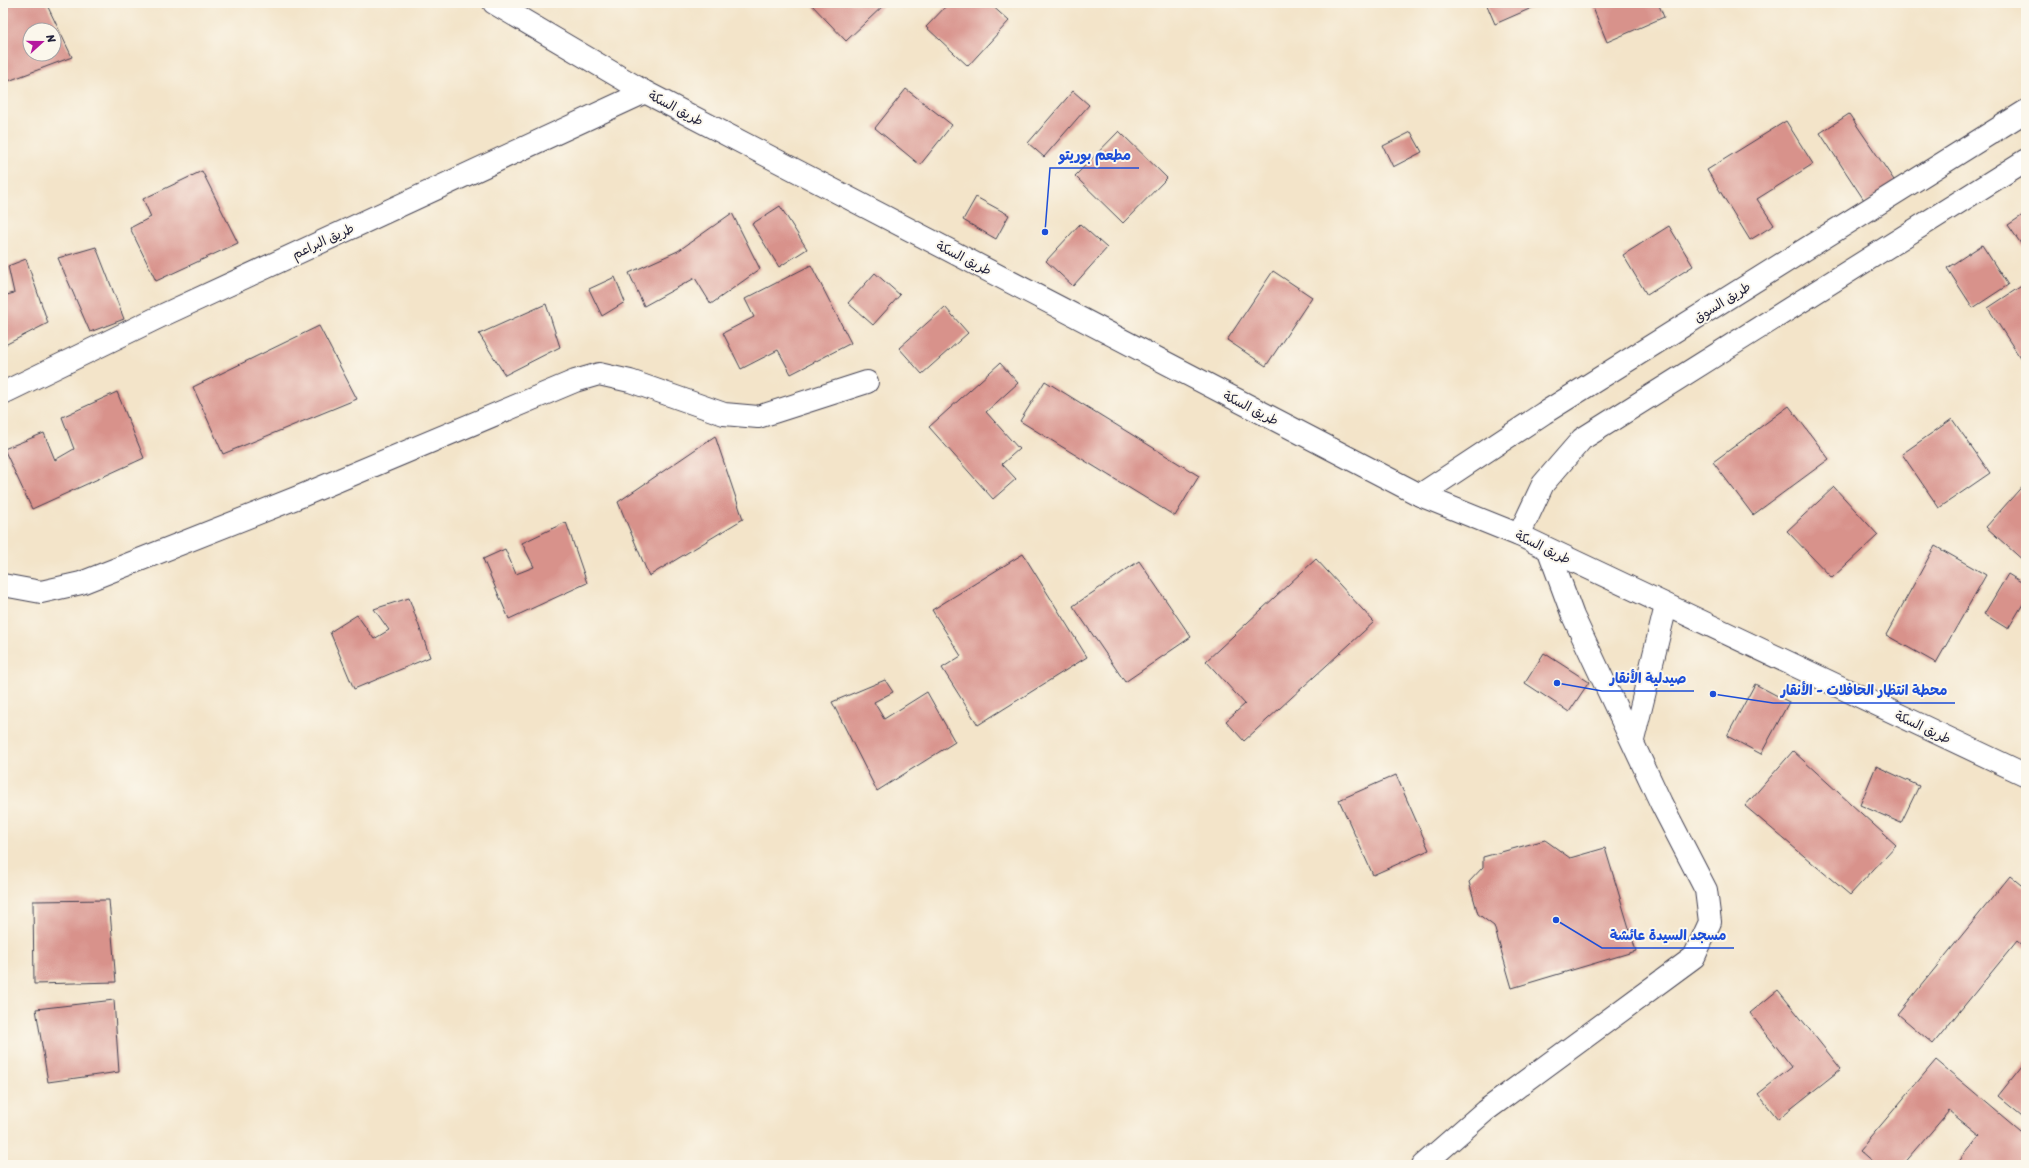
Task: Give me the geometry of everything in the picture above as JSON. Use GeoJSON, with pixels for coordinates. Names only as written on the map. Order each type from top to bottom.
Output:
{"type":"FeatureCollection","features":[{"type":"Feature","properties":{"kind":"main road","name":"طريق السكة"},"geometry":{"type":"LineString","coordinates":[[494,3],[645,92],[1420,495],[1519,535],[1549,551],[2026,775]]}},
{"type":"Feature","properties":{"kind":"main road","name":"طريق البراعم"},"geometry":{"type":"LineString","coordinates":[[3,393],[174,310],[645,92]]}},
{"type":"Feature","properties":{"kind":"main road","name":"طريق السوق"},"geometry":{"type":"LineString","coordinates":[[1420,495],[1544,413],[2026,112]]}},
{"type":"Feature","properties":{"kind":"main road"},"geometry":{"type":"LineString","coordinates":[[1519,535],[1543,484],[1582,440],[2026,160]]}},
{"type":"Feature","properties":{"kind":"main road"},"geometry":{"type":"LineString","coordinates":[[3,585],[41,592],[81,583],[294,499],[574,381],[599,374],[630,381],[724,414],[758,417],[867,382]]}},
{"type":"Feature","properties":{"kind":"main road"},"geometry":{"type":"LineString","coordinates":[[1423,1165],[1485,1111],[1694,957],[1710,922],[1706,890],[1661,803],[1633,740],[1573,616],[1549,551]]}},
{"type":"Feature","properties":{"kind":"main road"},"geometry":{"type":"LineString","coordinates":[[1633,740],[1666,606]]}},
{"type":"Feature","properties":{"kind":"building"},"geometry":{"type":"Polygon","coordinates":[[[3,3],[46,3],[55,22],[22,22],[22,62],[59,62],[3,83],[3,3]]]}},
{"type":"Feature","properties":{"kind":"building"},"geometry":{"type":"Polygon","coordinates":[[[810,3],[886,3],[846,41],[810,3]]]}},
{"type":"Feature","properties":{"kind":"building"},"geometry":{"type":"Polygon","coordinates":[[[949,3],[989,3],[1009,21],[968,66],[926,27],[949,3]]]}},
{"type":"Feature","properties":{"kind":"building"},"geometry":{"type":"Polygon","coordinates":[[[1486,3],[1543,3],[1495,24],[1486,3]]]}},
{"type":"Feature","properties":{"kind":"building"},"geometry":{"type":"Polygon","coordinates":[[[1591,3],[1658,3],[1664,17],[1607,42],[1591,3]]]}},
{"type":"Feature","properties":{"kind":"building"},"geometry":{"type":"Polygon","coordinates":[[[62,36],[72,57],[62,61],[62,36]]]}},
{"type":"Feature","properties":{"kind":"building"},"geometry":{"type":"Polygon","coordinates":[[[906,89],[952,125],[920,165],[875,128],[906,89]]]}},
{"type":"Feature","properties":{"kind":"building"},"geometry":{"type":"Polygon","coordinates":[[[1073,91],[1089,105],[1044,157],[1028,143],[1073,91]]]}},
{"type":"Feature","properties":{"kind":"building"},"geometry":{"type":"Polygon","coordinates":[[[1849,114],[1896,183],[1866,203],[1820,133],[1849,114]]]}},
{"type":"Feature","properties":{"kind":"building"},"geometry":{"type":"Polygon","coordinates":[[[1786,121],[1813,164],[1757,199],[1774,225],[1750,240],[1707,170],[1786,121]]]}},
{"type":"Feature","properties":{"kind":"building"},"geometry":{"type":"Polygon","coordinates":[[[1119,131],[1167,178],[1123,223],[1075,176],[1119,131]]]}},
{"type":"Feature","properties":{"kind":"building"},"geometry":{"type":"Polygon","coordinates":[[[1411,132],[1422,152],[1393,167],[1383,146],[1411,132]]]}},
{"type":"Feature","properties":{"kind":"building"},"geometry":{"type":"Polygon","coordinates":[[[202,171],[238,243],[156,281],[130,228],[151,217],[143,199],[202,171]]]}},
{"type":"Feature","properties":{"kind":"building"},"geometry":{"type":"Polygon","coordinates":[[[976,197],[1009,215],[996,239],[963,220],[976,197]]]}},
{"type":"Feature","properties":{"kind":"building"},"geometry":{"type":"Polygon","coordinates":[[[780,206],[807,249],[779,267],[752,224],[780,206]]]}},
{"type":"Feature","properties":{"kind":"building"},"geometry":{"type":"Polygon","coordinates":[[[732,213],[760,269],[711,304],[695,278],[644,306],[629,273],[678,251],[732,213]]]}},
{"type":"Feature","properties":{"kind":"building"},"geometry":{"type":"Polygon","coordinates":[[[2026,213],[2026,251],[2008,225],[2026,213]]]}},
{"type":"Feature","properties":{"kind":"building"},"geometry":{"type":"Polygon","coordinates":[[[1080,224],[1107,248],[1073,286],[1046,261],[1080,224]]]}},
{"type":"Feature","properties":{"kind":"building"},"geometry":{"type":"Polygon","coordinates":[[[1669,226],[1693,266],[1647,295],[1623,255],[1669,226]]]}},
{"type":"Feature","properties":{"kind":"building"},"geometry":{"type":"Polygon","coordinates":[[[1982,245],[2008,285],[1973,308],[1947,268],[1982,245]]]}},
{"type":"Feature","properties":{"kind":"building"},"geometry":{"type":"Polygon","coordinates":[[[96,247],[124,319],[90,332],[58,258],[96,247]]]}},
{"type":"Feature","properties":{"kind":"building"},"geometry":{"type":"Polygon","coordinates":[[[26,259],[48,323],[3,346],[3,286],[7,295],[14,293],[8,266],[26,259]]]}},
{"type":"Feature","properties":{"kind":"building"},"geometry":{"type":"Polygon","coordinates":[[[811,265],[851,343],[791,374],[778,350],[741,369],[723,333],[754,317],[745,299],[811,265]]]}},
{"type":"Feature","properties":{"kind":"building"},"geometry":{"type":"Polygon","coordinates":[[[1273,271],[1312,297],[1266,366],[1227,340],[1273,271]]]}},
{"type":"Feature","properties":{"kind":"building"},"geometry":{"type":"Polygon","coordinates":[[[875,273],[900,295],[873,325],[848,303],[875,273]]]}},
{"type":"Feature","properties":{"kind":"building"},"geometry":{"type":"Polygon","coordinates":[[[615,277],[625,302],[602,316],[589,289],[615,277]]]}},
{"type":"Feature","properties":{"kind":"building"},"geometry":{"type":"Polygon","coordinates":[[[2026,283],[2026,356],[2021,359],[1988,308],[2026,283]]]}},
{"type":"Feature","properties":{"kind":"building"},"geometry":{"type":"Polygon","coordinates":[[[546,304],[560,347],[505,375],[479,334],[546,304]]]}},
{"type":"Feature","properties":{"kind":"building"},"geometry":{"type":"Polygon","coordinates":[[[945,307],[968,333],[922,374],[899,348],[945,307]]]}},
{"type":"Feature","properties":{"kind":"building"},"geometry":{"type":"Polygon","coordinates":[[[319,326],[357,399],[223,454],[193,387],[319,326]]]}},
{"type":"Feature","properties":{"kind":"building"},"geometry":{"type":"Polygon","coordinates":[[[1000,363],[1018,383],[986,412],[1019,449],[1002,464],[1016,479],[993,499],[929,427],[1000,363]]]}},
{"type":"Feature","properties":{"kind":"building"},"geometry":{"type":"Polygon","coordinates":[[[1045,381],[1199,476],[1175,516],[1020,421],[1045,381]]]}},
{"type":"Feature","properties":{"kind":"building"},"geometry":{"type":"Polygon","coordinates":[[[117,392],[144,458],[32,509],[4,449],[44,433],[55,460],[74,449],[62,417],[117,392]]]}},
{"type":"Feature","properties":{"kind":"building"},"geometry":{"type":"Polygon","coordinates":[[[1789,406],[1829,459],[1753,515],[1713,462],[1789,406]]]}},
{"type":"Feature","properties":{"kind":"building"},"geometry":{"type":"Polygon","coordinates":[[[1952,419],[1990,473],[1939,508],[1902,454],[1952,419]]]}},
{"type":"Feature","properties":{"kind":"building"},"geometry":{"type":"Polygon","coordinates":[[[715,436],[743,519],[649,576],[618,502],[715,436]]]}},
{"type":"Feature","properties":{"kind":"building"},"geometry":{"type":"Polygon","coordinates":[[[2026,482],[2026,563],[1986,527],[2026,482]]]}},
{"type":"Feature","properties":{"kind":"building"},"geometry":{"type":"Polygon","coordinates":[[[1834,487],[1878,535],[1832,578],[1787,531],[1834,487]]]}},
{"type":"Feature","properties":{"kind":"building"},"geometry":{"type":"Polygon","coordinates":[[[566,522],[587,583],[509,619],[483,559],[505,549],[516,574],[534,567],[522,543],[566,522]]]}},
{"type":"Feature","properties":{"kind":"building"},"geometry":{"type":"Polygon","coordinates":[[[1935,546],[1986,575],[1936,663],[1886,635],[1935,546]]]}},
{"type":"Feature","properties":{"kind":"building"},"geometry":{"type":"Polygon","coordinates":[[[1023,554],[1087,657],[978,725],[942,668],[961,656],[932,610],[1023,554]]]}},
{"type":"Feature","properties":{"kind":"building"},"geometry":{"type":"Polygon","coordinates":[[[1316,559],[1374,622],[1244,741],[1226,721],[1245,704],[1206,661],[1316,559]]]}},
{"type":"Feature","properties":{"kind":"building"},"geometry":{"type":"Polygon","coordinates":[[[1139,561],[1191,637],[1125,682],[1073,606],[1139,561]]]}},
{"type":"Feature","properties":{"kind":"building"},"geometry":{"type":"Polygon","coordinates":[[[2008,574],[2026,585],[2026,599],[2008,629],[1984,614],[2008,574]]]}},
{"type":"Feature","properties":{"kind":"building"},"geometry":{"type":"Polygon","coordinates":[[[409,598],[430,657],[354,689],[330,632],[357,615],[374,639],[389,630],[374,609],[409,598]]]}},
{"type":"Feature","properties":{"kind":"building"},"geometry":{"type":"Polygon","coordinates":[[[1544,653],[1589,682],[1569,712],[1525,683],[1544,653]]]}},
{"type":"Feature","properties":{"kind":"building"},"geometry":{"type":"Polygon","coordinates":[[[885,680],[893,692],[874,702],[884,719],[927,692],[955,742],[877,791],[832,702],[885,680]]]}},
{"type":"Feature","properties":{"kind":"building"},"geometry":{"type":"Polygon","coordinates":[[[1755,684],[1789,702],[1761,754],[1727,736],[1755,684]]]}},
{"type":"Feature","properties":{"kind":"building"},"geometry":{"type":"Polygon","coordinates":[[[1793,751],[1896,845],[1850,895],[1745,806],[1793,751]]]}},
{"type":"Feature","properties":{"kind":"building"},"geometry":{"type":"Polygon","coordinates":[[[1876,766],[1919,786],[1901,823],[1860,805],[1876,766]]]}},
{"type":"Feature","properties":{"kind":"building"},"geometry":{"type":"Polygon","coordinates":[[[1396,775],[1429,850],[1373,875],[1339,800],[1396,775]]]}},
{"type":"Feature","properties":{"kind":"building"},"geometry":{"type":"Polygon","coordinates":[[[1545,840],[1570,858],[1605,848],[1636,951],[1512,988],[1494,926],[1478,914],[1469,882],[1483,867],[1483,857],[1545,840]]]}},
{"type":"Feature","properties":{"kind":"building"},"geometry":{"type":"Polygon","coordinates":[[[2010,876],[2026,889],[2026,949],[2017,941],[1933,1044],[1898,1014],[2010,876]]]}},
{"type":"Feature","properties":{"kind":"building"},"geometry":{"type":"Polygon","coordinates":[[[109,900],[116,982],[34,984],[33,901],[109,900]]]}},
{"type":"Feature","properties":{"kind":"building"},"geometry":{"type":"Polygon","coordinates":[[[1778,990],[1841,1069],[1778,1119],[1758,1094],[1792,1067],[1750,1013],[1778,990]]]}},
{"type":"Feature","properties":{"kind":"building"},"geometry":{"type":"Polygon","coordinates":[[[114,1000],[119,1072],[48,1082],[36,1009],[114,1000]]]}},
{"type":"Feature","properties":{"kind":"building"},"geometry":{"type":"Polygon","coordinates":[[[1936,1060],[2026,1136],[2026,1165],[1956,1165],[1980,1136],[1949,1111],[1903,1165],[1875,1165],[1859,1151],[1936,1060]]]}},
{"type":"Feature","properties":{"kind":"building"},"geometry":{"type":"Polygon","coordinates":[[[2026,1061],[2026,1119],[1998,1096],[2026,1061]]]}},
{"type":"Feature","properties":{"kind":"place","name":"مطعم بوريتو"},"geometry":{"type":"Point","coordinates":[1045,232]}},
{"type":"Feature","properties":{"kind":"place","name":"صيدلية الأنقار"},"geometry":{"type":"Point","coordinates":[1557,683]}},
{"type":"Feature","properties":{"kind":"place","name":"محطة انتظار الحافلات - الأنقار"},"geometry":{"type":"Point","coordinates":[1713,694]}},
{"type":"Feature","properties":{"kind":"place","name":"مسجد السيدة عائشة"},"geometry":{"type":"Point","coordinates":[1556,920]}}]}
